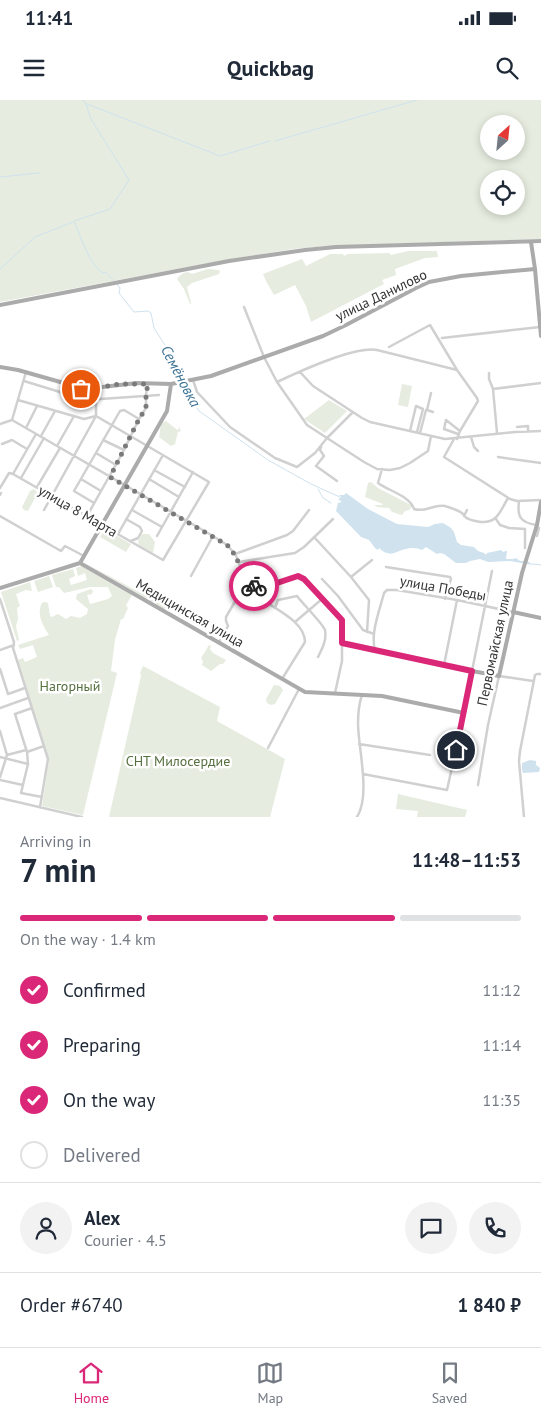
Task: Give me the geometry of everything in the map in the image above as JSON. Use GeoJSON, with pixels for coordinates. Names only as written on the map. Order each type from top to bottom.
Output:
{"type":"FeatureCollection","features":[{"type":"Feature","properties":{"kind":"main road"},"geometry":{"type":"LineString","coordinates":[[0,304],[229,261],[305,250],[541,241]]}},
{"type":"Feature","properties":{"kind":"main road"},"geometry":{"type":"LineString","coordinates":[[530,242],[540,311],[541,336]]}},
{"type":"Feature","properties":{"kind":"main road","name":"улица Данилово"},"geometry":{"type":"LineString","coordinates":[[0,367],[26,372],[85,389],[119,384],[171,384],[211,376],[328,334],[429,282],[462,276],[535,270]]}},
{"type":"Feature","properties":{"kind":"main road"},"geometry":{"type":"LineString","coordinates":[[0,588],[80,563],[167,411],[171,384]]}},
{"type":"Feature","properties":{"kind":"main road","name":"Первомайская улица"},"geometry":{"type":"LineString","coordinates":[[499,676],[524,566],[538,526],[541,501]]}},
{"type":"Feature","properties":{"kind":"main road","name":"Медицинская улица"},"geometry":{"type":"LineString","coordinates":[[80,563],[299,689]]}},
{"type":"Feature","properties":{"kind":"main road","name":"улица Победы"},"geometry":{"type":"LineString","coordinates":[[513,612],[541,618]]}},
{"type":"Feature","properties":{"kind":"main road"},"geometry":{"type":"LineString","coordinates":[[299,689],[308,693],[382,696],[464,713],[472,671],[499,676]]}},
{"type":"Feature","properties":{"kind":"street","name":"улица Данилово"},"geometry":{"type":"LineString","coordinates":[[535,270],[541,269]]}},
{"type":"Feature","properties":{"kind":"street"},"geometry":{"type":"LineString","coordinates":[[244,307],[276,382],[304,422],[327,438],[364,462],[382,470],[390,470],[400,468],[428,451],[431,436]]}},
{"type":"Feature","properties":{"kind":"street"},"geometry":{"type":"LineString","coordinates":[[389,347],[430,325],[478,402],[444,456],[508,498],[541,501]]}},
{"type":"Feature","properties":{"kind":"street"},"geometry":{"type":"LineString","coordinates":[[442,338],[540,327]]}},
{"type":"Feature","properties":{"kind":"street"},"geometry":{"type":"LineString","coordinates":[[276,382],[316,365],[367,349],[457,370]]}},
{"type":"Feature","properties":{"kind":"street"},"geometry":{"type":"LineString","coordinates":[[12,420],[26,372]]}},
{"type":"Feature","properties":{"kind":"street"},"geometry":{"type":"LineString","coordinates":[[300,372],[313,386],[368,421],[445,439],[541,431]]}},
{"type":"Feature","properties":{"kind":"street"},"geometry":{"type":"LineString","coordinates":[[489,373],[493,389],[497,434]]}},
{"type":"Feature","properties":{"kind":"street"},"geometry":{"type":"LineString","coordinates":[[193,380],[197,392],[230,428],[275,458],[297,467],[320,447],[353,412]]}},
{"type":"Feature","properties":{"kind":"street"},"geometry":{"type":"LineString","coordinates":[[24,381],[80,399],[96,400],[159,395]]}},
{"type":"Feature","properties":{"kind":"street"},"geometry":{"type":"LineString","coordinates":[[493,389],[541,383]]}},
{"type":"Feature","properties":{"kind":"street"},"geometry":{"type":"LineString","coordinates":[[86,516],[110,477],[147,406],[148,384]]}},
{"type":"Feature","properties":{"kind":"street"},"geometry":{"type":"LineString","coordinates":[[419,433],[431,394]]}},
{"type":"Feature","properties":{"kind":"street"},"geometry":{"type":"LineString","coordinates":[[18,400],[86,419],[96,416],[209,482],[186,520]]}},
{"type":"Feature","properties":{"kind":"street"},"geometry":{"type":"LineString","coordinates":[[44,510],[96,416],[96,400]]}},
{"type":"Feature","properties":{"kind":"street"},"geometry":{"type":"LineString","coordinates":[[26,428],[38,406]]}},
{"type":"Feature","properties":{"kind":"street"},"geometry":{"type":"LineString","coordinates":[[410,431],[416,406],[433,412]]}},
{"type":"Feature","properties":{"kind":"street"},"geometry":{"type":"LineString","coordinates":[[21,478],[55,410]]}},
{"type":"Feature","properties":{"kind":"street"},"geometry":{"type":"LineString","coordinates":[[94,503],[74,491],[122,410],[139,419]]}},
{"type":"Feature","properties":{"kind":"street"},"geometry":{"type":"LineString","coordinates":[[37,488],[74,416]]}},
{"type":"Feature","properties":{"kind":"street"},"geometry":{"type":"LineString","coordinates":[[0,424],[12,420],[227,545],[239,562],[246,586],[274,608],[289,616],[303,634],[304,642],[282,679]]}},
{"type":"Feature","properties":{"kind":"street"},"geometry":{"type":"LineString","coordinates":[[446,420],[459,432],[444,429],[446,420]]}},
{"type":"Feature","properties":{"kind":"street"},"geometry":{"type":"LineString","coordinates":[[520,432],[518,427],[528,426],[528,432]]}},
{"type":"Feature","properties":{"kind":"street"},"geometry":{"type":"LineString","coordinates":[[0,488],[9,472],[13,474],[36,434]]}},
{"type":"Feature","properties":{"kind":"street"},"geometry":{"type":"LineString","coordinates":[[471,437],[474,447],[478,451]]}},
{"type":"Feature","properties":{"kind":"street"},"geometry":{"type":"LineString","coordinates":[[2,444],[12,440],[27,449]]}},
{"type":"Feature","properties":{"kind":"street"},"geometry":{"type":"LineString","coordinates":[[103,440],[124,450]]}},
{"type":"Feature","properties":{"kind":"street"},"geometry":{"type":"LineString","coordinates":[[320,447],[324,456],[316,466],[337,480]]}},
{"type":"Feature","properties":{"kind":"street"},"geometry":{"type":"LineString","coordinates":[[96,453],[116,465]]}},
{"type":"Feature","properties":{"kind":"street"},"geometry":{"type":"LineString","coordinates":[[118,534],[163,455]]}},
{"type":"Feature","properties":{"kind":"street"},"geometry":{"type":"LineString","coordinates":[[498,457],[541,463]]}},
{"type":"Feature","properties":{"kind":"street"},"geometry":{"type":"LineString","coordinates":[[154,470],[185,487]]}},
{"type":"Feature","properties":{"kind":"street"},"geometry":{"type":"LineString","coordinates":[[382,470],[378,482],[406,499],[413,505],[414,509],[422,510],[431,506],[445,506],[462,513],[470,520],[491,522],[497,517],[508,498]]}},
{"type":"Feature","properties":{"kind":"street"},"geometry":{"type":"LineString","coordinates":[[156,536],[193,472]]}},
{"type":"Feature","properties":{"kind":"street","name":"улица 8 Марта"},"geometry":{"type":"LineString","coordinates":[[13,474],[163,560],[186,520]]}},
{"type":"Feature","properties":{"kind":"street"},"geometry":{"type":"LineString","coordinates":[[81,479],[102,491]]}},
{"type":"Feature","properties":{"kind":"street"},"geometry":{"type":"LineString","coordinates":[[149,479],[179,497]]}},
{"type":"Feature","properties":{"kind":"street"},"geometry":{"type":"LineString","coordinates":[[519,500],[519,516],[526,523],[538,526],[537,536]]}},
{"type":"Feature","properties":{"kind":"street"},"geometry":{"type":"LineString","coordinates":[[132,510],[162,527]]}},
{"type":"Feature","properties":{"kind":"street"},"geometry":{"type":"LineString","coordinates":[[235,554],[287,535],[309,510]]}},
{"type":"Feature","properties":{"kind":"street"},"geometry":{"type":"LineString","coordinates":[[464,516],[467,510]]}},
{"type":"Feature","properties":{"kind":"street"},"geometry":{"type":"LineString","coordinates":[[0,516],[61,551],[64,546],[84,556]]}},
{"type":"Feature","properties":{"kind":"street"},"geometry":{"type":"LineString","coordinates":[[497,517],[500,525],[525,530],[525,548]]}},
{"type":"Feature","properties":{"kind":"street"},"geometry":{"type":"LineString","coordinates":[[0,521],[6,519]]}},
{"type":"Feature","properties":{"kind":"street"},"geometry":{"type":"LineString","coordinates":[[126,519],[140,527],[142,531],[138,538],[130,541]]}},
{"type":"Feature","properties":{"kind":"street"},"geometry":{"type":"LineString","coordinates":[[239,562],[295,553],[333,519]]}},
{"type":"Feature","properties":{"kind":"street"},"geometry":{"type":"LineString","coordinates":[[191,576],[213,536]]}},
{"type":"Feature","properties":{"kind":"street"},"geometry":{"type":"LineString","coordinates":[[314,537],[351,577],[369,600],[367,632]]}},
{"type":"Feature","properties":{"kind":"street"},"geometry":{"type":"LineString","coordinates":[[351,577],[372,560]]}},
{"type":"Feature","properties":{"kind":"street"},"geometry":{"type":"LineString","coordinates":[[386,567],[450,577],[445,599]]}},
{"type":"Feature","properties":{"kind":"street"},"geometry":{"type":"LineString","coordinates":[[342,643],[472,671],[492,570]]}},
{"type":"Feature","properties":{"kind":"street"},"geometry":{"type":"LineString","coordinates":[[246,586],[277,583],[298,576],[304,579],[342,620],[342,661],[335,694]]}},
{"type":"Feature","properties":{"kind":"street"},"geometry":{"type":"LineString","coordinates":[[322,579],[338,596],[363,630],[374,634],[375,650]]}},
{"type":"Feature","properties":{"kind":"street"},"geometry":{"type":"LineString","coordinates":[[219,642],[228,626],[226,617],[246,586]]}},
{"type":"Feature","properties":{"kind":"street","name":"улица Победы"},"geometry":{"type":"LineString","coordinates":[[374,634],[384,593],[387,590],[457,600],[513,612]]}},
{"type":"Feature","properties":{"kind":"street"},"geometry":{"type":"LineString","coordinates":[[274,608],[278,600],[297,596],[325,632],[323,648],[318,657]]}},
{"type":"Feature","properties":{"kind":"street"},"geometry":{"type":"LineString","coordinates":[[0,599],[14,645],[13,648],[48,760],[40,807]]}},
{"type":"Feature","properties":{"kind":"street"},"geometry":{"type":"LineString","coordinates":[[294,622],[322,599]]}},
{"type":"Feature","properties":{"kind":"street"},"geometry":{"type":"LineString","coordinates":[[444,665],[457,600]]}},
{"type":"Feature","properties":{"kind":"street"},"geometry":{"type":"LineString","coordinates":[[0,650],[14,645]]}},
{"type":"Feature","properties":{"kind":"street"},"geometry":{"type":"LineString","coordinates":[[0,669],[8,694],[26,688]]}},
{"type":"Feature","properties":{"kind":"street"},"geometry":{"type":"LineString","coordinates":[[524,817],[519,761],[535,675],[541,674]]}},
{"type":"Feature","properties":{"kind":"street"},"geometry":{"type":"LineString","coordinates":[[499,676],[534,681]]}},
{"type":"Feature","properties":{"kind":"street","name":"Первомайская улица"},"geometry":{"type":"LineString","coordinates":[[478,785],[488,725],[499,676]]}},
{"type":"Feature","properties":{"kind":"street"},"geometry":{"type":"LineString","coordinates":[[268,748],[299,689]]}},
{"type":"Feature","properties":{"kind":"street"},"geometry":{"type":"LineString","coordinates":[[357,817],[361,808],[363,774],[358,716],[362,694]]}},
{"type":"Feature","properties":{"kind":"street"},"geometry":{"type":"LineString","coordinates":[[0,708],[28,698]]}},
{"type":"Feature","properties":{"kind":"street"},"geometry":{"type":"LineString","coordinates":[[32,708],[14,714],[26,751],[28,764],[21,793],[42,798]]}},
{"type":"Feature","properties":{"kind":"street"},"geometry":{"type":"LineString","coordinates":[[363,774],[447,790],[464,713]]}},
{"type":"Feature","properties":{"kind":"street"},"geometry":{"type":"LineString","coordinates":[[0,731],[6,757],[0,779],[23,785]]}},
{"type":"Feature","properties":{"kind":"street"},"geometry":{"type":"LineString","coordinates":[[359,744],[430,755]]}},
{"type":"Feature","properties":{"kind":"street"},"geometry":{"type":"LineString","coordinates":[[0,757],[44,746]]}},
{"type":"Feature","properties":{"kind":"street"},"geometry":{"type":"LineString","coordinates":[[6,757],[28,764]]}},
{"type":"Feature","properties":{"kind":"street"},"geometry":{"type":"LineString","coordinates":[[0,798],[82,817]]}},
{"type":"Feature","properties":{"kind":"green space"},"geometry":{"type":"Polygon","coordinates":[[[0,100],[541,100],[541,239],[328,246],[293,249],[0,302],[0,100]]]}},
{"type":"Feature","properties":{"kind":"green space"},"geometry":{"type":"Polygon","coordinates":[[[408,251],[437,251],[438,257],[425,258],[395,269],[396,275],[382,280],[384,284],[311,322],[306,306],[295,285],[274,295],[263,274],[302,259],[306,266],[330,254],[343,254],[344,256],[348,254],[389,253],[391,255],[408,251]]]}},
{"type":"Feature","properties":{"kind":"green space"},"geometry":{"type":"Polygon","coordinates":[[[208,269],[220,271],[219,274],[192,283],[187,287],[190,304],[184,289],[177,279],[184,273],[192,274],[208,269]]]}},
{"type":"Feature","properties":{"kind":"green space"},"geometry":{"type":"Polygon","coordinates":[[[402,384],[412,386],[408,407],[398,405],[402,384]]]}},
{"type":"Feature","properties":{"kind":"green space"},"geometry":{"type":"Polygon","coordinates":[[[329,400],[347,411],[325,433],[304,419],[329,400]]]}},
{"type":"Feature","properties":{"kind":"green space"},"geometry":{"type":"Polygon","coordinates":[[[166,421],[178,430],[179,427],[181,431],[178,432],[175,444],[171,446],[159,437],[161,426],[166,421]]]}},
{"type":"Feature","properties":{"kind":"green space"},"geometry":{"type":"Polygon","coordinates":[[[371,482],[412,507],[402,515],[392,512],[389,508],[374,505],[383,504],[365,497],[368,483],[371,482]]]}},
{"type":"Feature","properties":{"kind":"green space"},"geometry":{"type":"Polygon","coordinates":[[[34,489],[37,494],[28,511],[24,510],[22,507],[30,491],[34,489]]]}},
{"type":"Feature","properties":{"kind":"green space"},"geometry":{"type":"Polygon","coordinates":[[[105,529],[131,544],[126,552],[100,537],[105,529]]]}},
{"type":"Feature","properties":{"kind":"green space"},"geometry":{"type":"Polygon","coordinates":[[[142,534],[149,534],[155,542],[153,553],[139,545],[138,541],[142,534]]]}},
{"type":"Feature","properties":{"kind":"green space"},"geometry":{"type":"Polygon","coordinates":[[[85,563],[165,606],[166,608],[164,609],[85,563]]]}},
{"type":"Feature","properties":{"kind":"green space","name":"Нагорный"},"geometry":{"type":"Polygon","coordinates":[[[82,566],[132,595],[126,605],[128,608],[123,619],[121,619],[115,640],[111,671],[117,673],[83,815],[42,806],[49,760],[18,660],[23,658],[25,662],[37,657],[33,645],[20,649],[18,645],[49,635],[40,616],[42,603],[48,603],[50,616],[52,617],[58,614],[66,619],[71,616],[80,618],[87,614],[88,609],[76,599],[77,594],[91,589],[93,591],[92,594],[87,595],[90,604],[112,596],[108,587],[90,587],[64,593],[59,587],[56,587],[52,575],[73,569],[75,576],[69,579],[71,585],[87,580],[85,573],[78,576],[76,568],[82,566]]]}},
{"type":"Feature","properties":{"kind":"green space"},"geometry":{"type":"Polygon","coordinates":[[[49,576],[53,587],[38,592],[34,581],[49,576]]]}},
{"type":"Feature","properties":{"kind":"green space"},"geometry":{"type":"Polygon","coordinates":[[[30,582],[32,591],[26,590],[16,594],[20,606],[17,608],[18,619],[16,626],[19,640],[17,641],[1,592],[30,582]]]}},
{"type":"Feature","properties":{"kind":"green space"},"geometry":{"type":"Polygon","coordinates":[[[209,645],[213,653],[226,660],[211,671],[202,665],[203,661],[201,658],[209,645]]]}},
{"type":"Feature","properties":{"kind":"green space","name":"СНТ Милосердие"},"geometry":{"type":"Polygon","coordinates":[[[143,666],[220,707],[217,721],[285,759],[270,817],[109,817],[143,666]]]}},
{"type":"Feature","properties":{"kind":"green space"},"geometry":{"type":"Polygon","coordinates":[[[274,685],[280,686],[283,690],[275,704],[271,705],[267,703],[266,699],[274,685]]]}},
{"type":"Feature","properties":{"kind":"green space"},"geometry":{"type":"Polygon","coordinates":[[[398,794],[467,810],[465,817],[417,817],[418,811],[396,809],[398,794]]]}},
{"type":"Feature","properties":{"kind":"water"},"geometry":{"type":"Polygon","coordinates":[[[346,493],[368,509],[397,524],[428,527],[443,523],[451,528],[457,542],[461,545],[474,547],[486,555],[487,553],[501,550],[503,552],[507,551],[506,559],[516,558],[533,565],[510,561],[488,562],[480,559],[466,563],[456,563],[444,554],[437,554],[426,547],[422,550],[410,548],[390,554],[379,548],[378,550],[369,540],[361,537],[336,511],[338,503],[342,502],[338,499],[341,498],[339,496],[346,493]]]}},
{"type":"Feature","properties":{"kind":"water"},"geometry":{"type":"Polygon","coordinates":[[[530,760],[536,761],[536,765],[540,768],[539,772],[523,773],[522,763],[530,760]]]}},
{"type":"Feature","properties":{"kind":"waterway","name":"Семёновка"},"geometry":{"type":"LineString","coordinates":[[83,100],[91,119],[129,180],[110,209],[74,221],[86,250],[94,263],[98,269],[103,273],[105,272],[114,281]]}},
{"type":"Feature","properties":{"kind":"waterway"},"geometry":{"type":"LineString","coordinates":[[275,141],[417,100]]}},
{"type":"Feature","properties":{"kind":"waterway"},"geometry":{"type":"LineString","coordinates":[[87,104],[220,156],[270,141]]}},
{"type":"Feature","properties":{"kind":"waterway"},"geometry":{"type":"LineString","coordinates":[[0,177],[39,173]]}},
{"type":"Feature","properties":{"kind":"waterway"},"geometry":{"type":"LineString","coordinates":[[0,269],[35,237],[73,222]]}},
{"type":"Feature","properties":{"kind":"waterway","name":"Семёновка"},"geometry":{"type":"LineString","coordinates":[[117,284],[120,288],[119,293],[134,312],[148,311],[151,313],[154,328],[179,367],[182,384],[199,411],[268,460],[311,484],[342,498]]}},
{"type":"Feature","properties":{"kind":"waterway"},"geometry":{"type":"LineString","coordinates":[[318,489],[323,498],[331,503]]}},
{"type":"Feature","properties":{"kind":"waterway","name":"Семёновка"},"geometry":{"type":"LineString","coordinates":[[532,564],[541,565]]}},
{"type":"Feature","properties":{"kind":"way so far"},"geometry":{"type":"LineString","coordinates":[[81,389],[88,390],[119,384],[148,384],[146,394],[147,406],[110,477],[227,545],[239,562],[244,586],[254,586]]}},
{"type":"Feature","properties":{"kind":"route"},"geometry":{"type":"LineString","coordinates":[[254,586],[277,583],[298,576],[304,579],[342,620],[342,643],[472,671],[456,750]]}}]}
